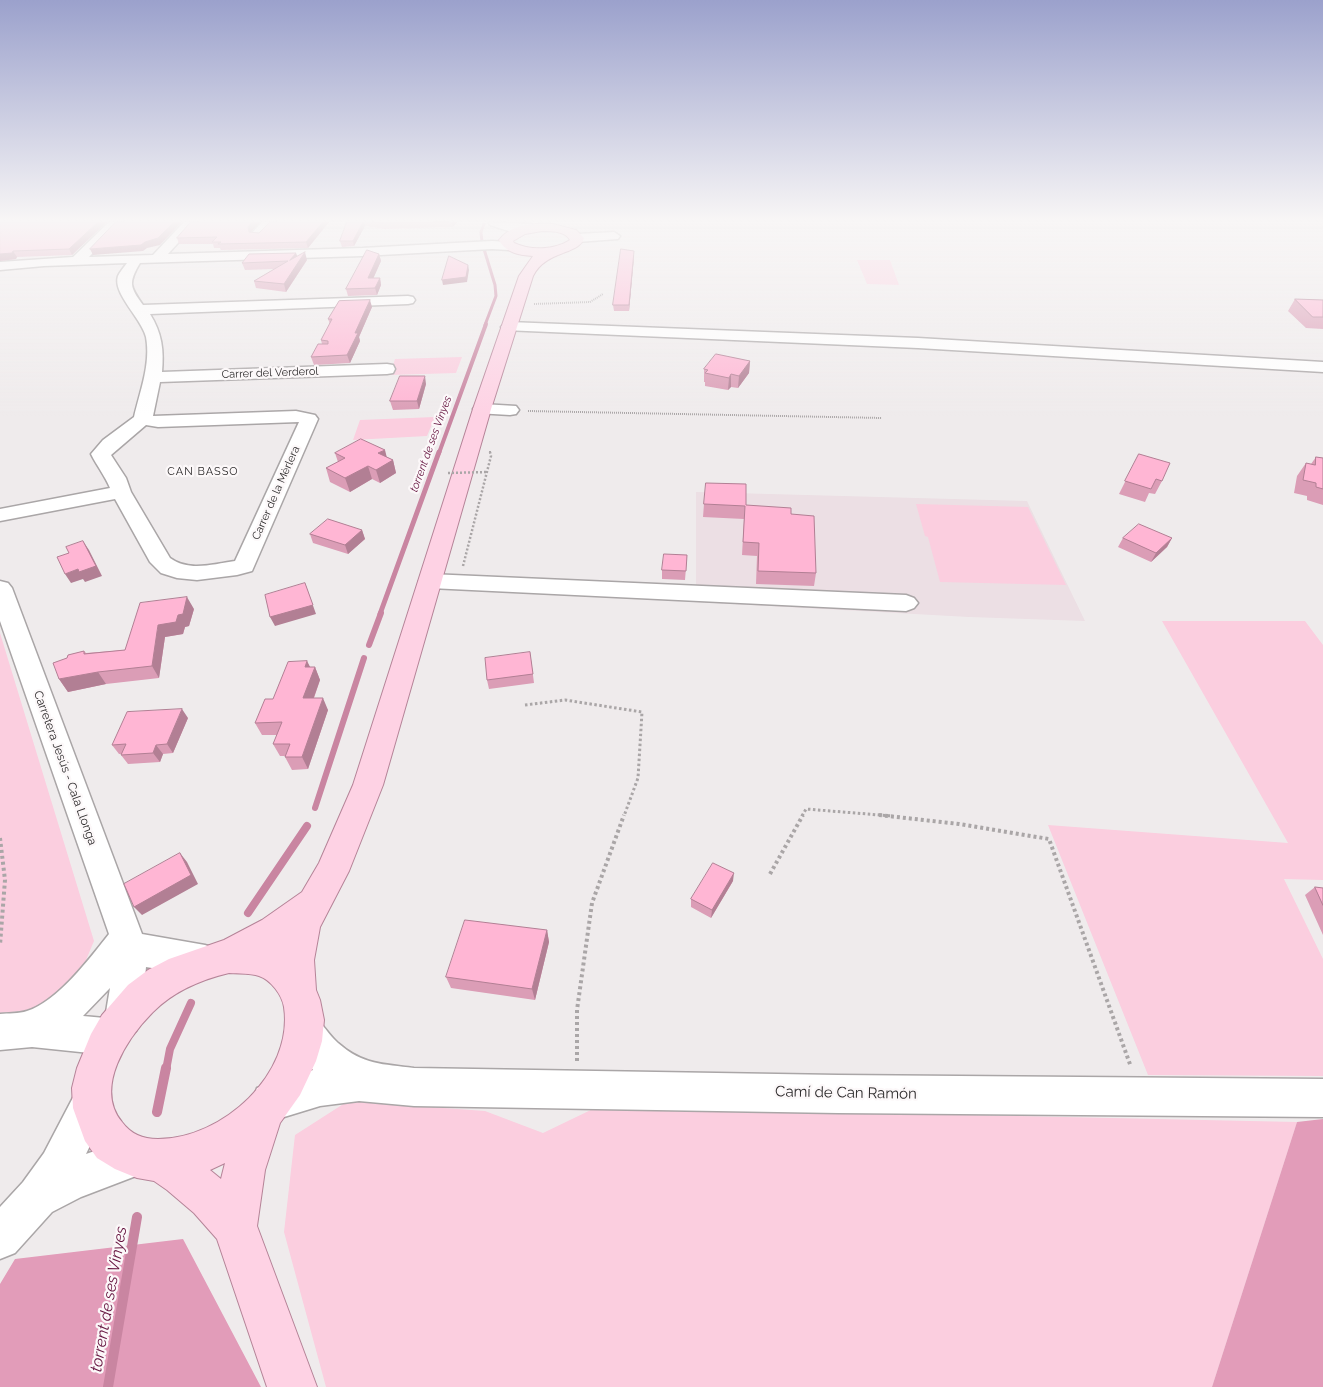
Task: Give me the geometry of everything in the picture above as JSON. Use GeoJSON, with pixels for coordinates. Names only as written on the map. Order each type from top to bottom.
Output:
{"type":"FeatureCollection","features":[{"type":"Feature","properties":{"kind":"main road"},"geometry":{"type":"LineString","coordinates":[[148,1159],[181,1159],[210,1149],[245,1128],[267,1107],[288,1078],[299,1054],[304,1030],[304,1008],[298,990],[296,960],[299,943],[314,902],[332,871],[365,794],[482,409],[522,287]]}},
{"type":"Feature","properties":{"kind":"main road"},"geometry":{"type":"LineString","coordinates":[[292,1387],[235,1226],[218,1206],[186,1176],[148,1159],[118,1149],[105,1137],[96,1121],[92,1102],[99,1059],[116,1027],[140,998],[160,982],[183,969],[217,958],[274,932],[314,902]]}},
{"type":"Feature","properties":{"kind":"main road"},"geometry":{"type":"LineString","coordinates":[[217,958],[251,957],[271,963],[286,974],[298,990]]}},
{"type":"Feature","properties":{"kind":"main road"},"geometry":{"type":"LineString","coordinates":[[235,1226],[244,1170],[267,1107]]}},
{"type":"Feature","properties":{"kind":"street"},"geometry":{"type":"LineString","coordinates":[[124,287],[150,327],[154,341],[152,377],[143,419]]}},
{"type":"Feature","properties":{"kind":"street"},"geometry":{"type":"LineString","coordinates":[[139,310],[408,300]]}},
{"type":"Feature","properties":{"kind":"street"},"geometry":{"type":"LineString","coordinates":[[509,327],[918,344],[1323,367]]}},
{"type":"Feature","properties":{"kind":"street","name":"Carrer del Verderol"},"geometry":{"type":"LineString","coordinates":[[152,377],[387,369]]}},
{"type":"Feature","properties":{"kind":"street"},"geometry":{"type":"LineString","coordinates":[[482,409],[510,410]]}},
{"type":"Feature","properties":{"kind":"street","name":"Carrer de la Mèrlera"},"geometry":{"type":"LineString","coordinates":[[296,416],[309,419],[244,566],[184,574],[174,572],[160,562],[121,492],[116,478],[100,454],[143,419],[158,422],[296,416]]}},
{"type":"Feature","properties":{"kind":"street"},"geometry":{"type":"LineString","coordinates":[[0,515],[121,492]]}},
{"type":"Feature","properties":{"kind":"street"},"geometry":{"type":"LineString","coordinates":[[430,581],[906,603]]}},
{"type":"Feature","properties":{"kind":"street","name":"Carretera Jesús - Cala Llonga"},"geometry":{"type":"LineString","coordinates":[[0,588],[128,942],[128,988],[116,1027]]}},
{"type":"Feature","properties":{"kind":"street"},"geometry":{"type":"LineString","coordinates":[[16,1030],[62,1011],[94,982],[128,942],[174,957],[217,958]]}},
{"type":"Feature","properties":{"kind":"street"},"geometry":{"type":"LineString","coordinates":[[16,1030],[116,1027]]}},
{"type":"Feature","properties":{"kind":"street","name":"Camí de Can Ramón"},"geometry":{"type":"LineString","coordinates":[[304,1030],[318,1050],[333,1064],[369,1082]]}},
{"type":"Feature","properties":{"kind":"street","name":"Camí de Can Ramón"},"geometry":{"type":"LineString","coordinates":[[267,1107],[295,1093],[323,1087],[369,1082],[414,1087],[1323,1098]]}},
{"type":"Feature","properties":{"kind":"street"},"geometry":{"type":"LineString","coordinates":[[0,1238],[38,1198],[58,1167],[92,1102]]}},
{"type":"Feature","properties":{"kind":"street"},"geometry":{"type":"LineString","coordinates":[[38,1198],[71,1180],[148,1159]]}},
{"type":"Feature","properties":{"kind":"path"},"geometry":{"type":"LineString","coordinates":[[516,304],[590,302],[603,294]]}},
{"type":"Feature","properties":{"kind":"path"},"geometry":{"type":"LineString","coordinates":[[510,410],[882,418]]}},
{"type":"Feature","properties":{"kind":"path"},"geometry":{"type":"LineString","coordinates":[[462,574],[491,456]]}},
{"type":"Feature","properties":{"kind":"path"},"geometry":{"type":"LineString","coordinates":[[448,473],[487,472]]}},
{"type":"Feature","properties":{"kind":"path"},"geometry":{"type":"LineString","coordinates":[[525,705],[565,700],[642,712],[638,778],[592,904],[577,1010],[578,1089]]}},
{"type":"Feature","properties":{"kind":"path"},"geometry":{"type":"LineString","coordinates":[[770,874],[806,809],[878,814],[993,828],[1049,839],[1142,1096]]}},
{"type":"Feature","properties":{"kind":"path"},"geometry":{"type":"LineString","coordinates":[[0,838],[5,880],[0,945]]}},
{"type":"Feature","properties":{"kind":"shaded area"},"geometry":{"type":"Polygon","coordinates":[[[462,357],[456,373],[390,375],[395,359],[462,357]]]}},
{"type":"Feature","properties":{"kind":"shaded area"},"geometry":{"type":"Polygon","coordinates":[[[435,417],[427,436],[353,440],[360,420],[435,417]]]}},
{"type":"Feature","properties":{"kind":"shaded area"},"geometry":{"type":"Polygon","coordinates":[[[696,492],[1027,501],[1085,621],[969,617],[696,602],[696,492]]]}},
{"type":"Feature","properties":{"kind":"shaded area"},"geometry":{"type":"Polygon","coordinates":[[[916,504],[1028,507],[1066,585],[940,582],[928,537],[925,536],[916,504]]]}},
{"type":"Feature","properties":{"kind":"shaded area"},"geometry":{"type":"Polygon","coordinates":[[[1162,621],[1305,621],[1323,645],[1323,880],[1284,879],[1323,959],[1323,1076],[1148,1075],[1048,825],[1288,843],[1162,621]]]}},
{"type":"Feature","properties":{"kind":"shaded area"},"geometry":{"type":"Polygon","coordinates":[[[0,633],[94,941],[81,972],[34,1010],[0,1013],[0,633]]]}},
{"type":"Feature","properties":{"kind":"shaded area"},"geometry":{"type":"Polygon","coordinates":[[[348,1101],[485,1111],[543,1133],[597,1107],[1297,1122],[1212,1387],[326,1387],[284,1232],[295,1135],[348,1101]]]}},
{"type":"Feature","properties":{"kind":"shaded area"},"geometry":{"type":"Polygon","coordinates":[[[1323,1119],[1323,1387],[1212,1387],[1297,1122],[1323,1119]]]}},
{"type":"Feature","properties":{"kind":"shaded area"},"geometry":{"type":"Polygon","coordinates":[[[183,1239],[261,1387],[0,1387],[0,1284],[15,1259],[183,1239]]]}},
{"type":"Feature","properties":{"kind":"building"},"geometry":{"type":"Polygon","coordinates":[[[347,287],[376,287],[375,288],[346,289],[347,287]]]}},
{"type":"Feature","properties":{"kind":"building"},"geometry":{"type":"Polygon","coordinates":[[[616,287],[631,287],[629,305],[613,305],[616,287]]]}},
{"type":"Feature","properties":{"kind":"building"},"geometry":{"type":"Polygon","coordinates":[[[1295,299],[1323,300],[1323,317],[1313,317],[1295,299]]]}},
{"type":"Feature","properties":{"kind":"building"},"geometry":{"type":"Polygon","coordinates":[[[370,300],[355,333],[358,333],[347,355],[311,357],[318,344],[328,344],[328,341],[321,340],[332,319],[328,319],[339,301],[370,300]]]}},
{"type":"Feature","properties":{"kind":"building"},"geometry":{"type":"Polygon","coordinates":[[[716,354],[750,361],[739,376],[731,374],[729,378],[705,373],[708,370],[704,369],[716,354]]]}},
{"type":"Feature","properties":{"kind":"building"},"geometry":{"type":"Polygon","coordinates":[[[400,376],[425,376],[417,401],[390,401],[400,376]]]}},
{"type":"Feature","properties":{"kind":"building"},"geometry":{"type":"Polygon","coordinates":[[[361,439],[385,450],[378,453],[393,460],[376,470],[368,466],[345,478],[326,468],[345,458],[335,453],[361,439]]]}},
{"type":"Feature","properties":{"kind":"building"},"geometry":{"type":"Polygon","coordinates":[[[1139,454],[1170,463],[1162,481],[1156,479],[1151,489],[1125,481],[1139,454]]]}},
{"type":"Feature","properties":{"kind":"building"},"geometry":{"type":"Polygon","coordinates":[[[1316,457],[1323,458],[1323,489],[1316,487],[1316,483],[1303,480],[1306,463],[1315,465],[1316,457]]]}},
{"type":"Feature","properties":{"kind":"building"},"geometry":{"type":"Polygon","coordinates":[[[706,483],[746,484],[746,505],[791,508],[791,514],[814,516],[816,573],[758,571],[759,543],[743,542],[745,506],[704,504],[706,483]]]}},
{"type":"Feature","properties":{"kind":"building"},"geometry":{"type":"Polygon","coordinates":[[[328,519],[362,530],[345,545],[310,534],[328,519]]]}},
{"type":"Feature","properties":{"kind":"building"},"geometry":{"type":"Polygon","coordinates":[[[1139,524],[1172,538],[1156,553],[1123,538],[1139,524]]]}},
{"type":"Feature","properties":{"kind":"building"},"geometry":{"type":"Polygon","coordinates":[[[83,541],[96,566],[79,572],[78,569],[65,574],[57,557],[69,553],[66,547],[83,541]]]}},
{"type":"Feature","properties":{"kind":"building"},"geometry":{"type":"Polygon","coordinates":[[[664,554],[687,555],[686,571],[662,570],[664,554]]]}},
{"type":"Feature","properties":{"kind":"building"},"geometry":{"type":"Polygon","coordinates":[[[305,583],[313,605],[270,617],[265,595],[305,583]]]}},
{"type":"Feature","properties":{"kind":"building"},"geometry":{"type":"Polygon","coordinates":[[[187,597],[183,614],[178,615],[176,622],[158,625],[152,666],[98,672],[59,679],[53,663],[67,658],[68,655],[84,651],[84,654],[125,650],[140,603],[187,597]]]}},
{"type":"Feature","properties":{"kind":"building"},"geometry":{"type":"Polygon","coordinates":[[[530,652],[533,674],[487,680],[485,658],[530,652]]]}},
{"type":"Feature","properties":{"kind":"building"},"geometry":{"type":"Polygon","coordinates":[[[307,661],[305,667],[315,667],[303,698],[323,698],[302,757],[285,757],[290,744],[273,744],[282,722],[255,723],[265,699],[273,699],[288,662],[307,661]]]}},
{"type":"Feature","properties":{"kind":"building"},"geometry":{"type":"Polygon","coordinates":[[[182,709],[167,744],[156,745],[153,753],[121,755],[126,744],[112,745],[127,712],[182,709]]]}},
{"type":"Feature","properties":{"kind":"building"},"geometry":{"type":"Polygon","coordinates":[[[180,853],[191,875],[134,907],[124,884],[180,853]]]}},
{"type":"Feature","properties":{"kind":"building"},"geometry":{"type":"Polygon","coordinates":[[[713,863],[734,873],[712,910],[691,899],[713,863]]]}},
{"type":"Feature","properties":{"kind":"building"},"geometry":{"type":"Polygon","coordinates":[[[1315,887],[1323,888],[1323,905],[1315,887]]]}},
{"type":"Feature","properties":{"kind":"building"},"geometry":{"type":"Polygon","coordinates":[[[465,920],[547,930],[532,989],[446,977],[465,920]]]}},
{"type":"Feature","properties":{"kind":"waterway","name":"torrent de ses Vinyes"},"geometry":{"type":"LineString","coordinates":[[485,325],[496,296],[495,287]]}},
{"type":"Feature","properties":{"kind":"waterway","name":"torrent de ses Vinyes"},"geometry":{"type":"LineString","coordinates":[[439,453],[486,324]]}},
{"type":"Feature","properties":{"kind":"waterway","name":"torrent de ses Vinyes"},"geometry":{"type":"LineString","coordinates":[[380,614],[439,452]]}},
{"type":"Feature","properties":{"kind":"waterway","name":"torrent de ses Vinyes"},"geometry":{"type":"LineString","coordinates":[[369,645],[381,613]]}},
{"type":"Feature","properties":{"kind":"waterway","name":"torrent de ses Vinyes"},"geometry":{"type":"LineString","coordinates":[[315,808],[364,658]]}},
{"type":"Feature","properties":{"kind":"waterway","name":"torrent de ses Vinyes"},"geometry":{"type":"LineString","coordinates":[[248,913],[307,826]]}},
{"type":"Feature","properties":{"kind":"waterway","name":"torrent de ses Vinyes"},"geometry":{"type":"LineString","coordinates":[[166,1070],[170,1049],[191,1003]]}},
{"type":"Feature","properties":{"kind":"waterway","name":"torrent de ses Vinyes"},"geometry":{"type":"LineString","coordinates":[[157,1112],[166,1068]]}},
{"type":"Feature","properties":{"kind":"waterway","name":"torrent de ses Vinyes"},"geometry":{"type":"LineString","coordinates":[[108,1387],[137,1217]]}},
{"type":"Feature","properties":{"kind":"district","name":"CAN BASSO"},"geometry":{"type":"Point","coordinates":[203,472]}}]}
